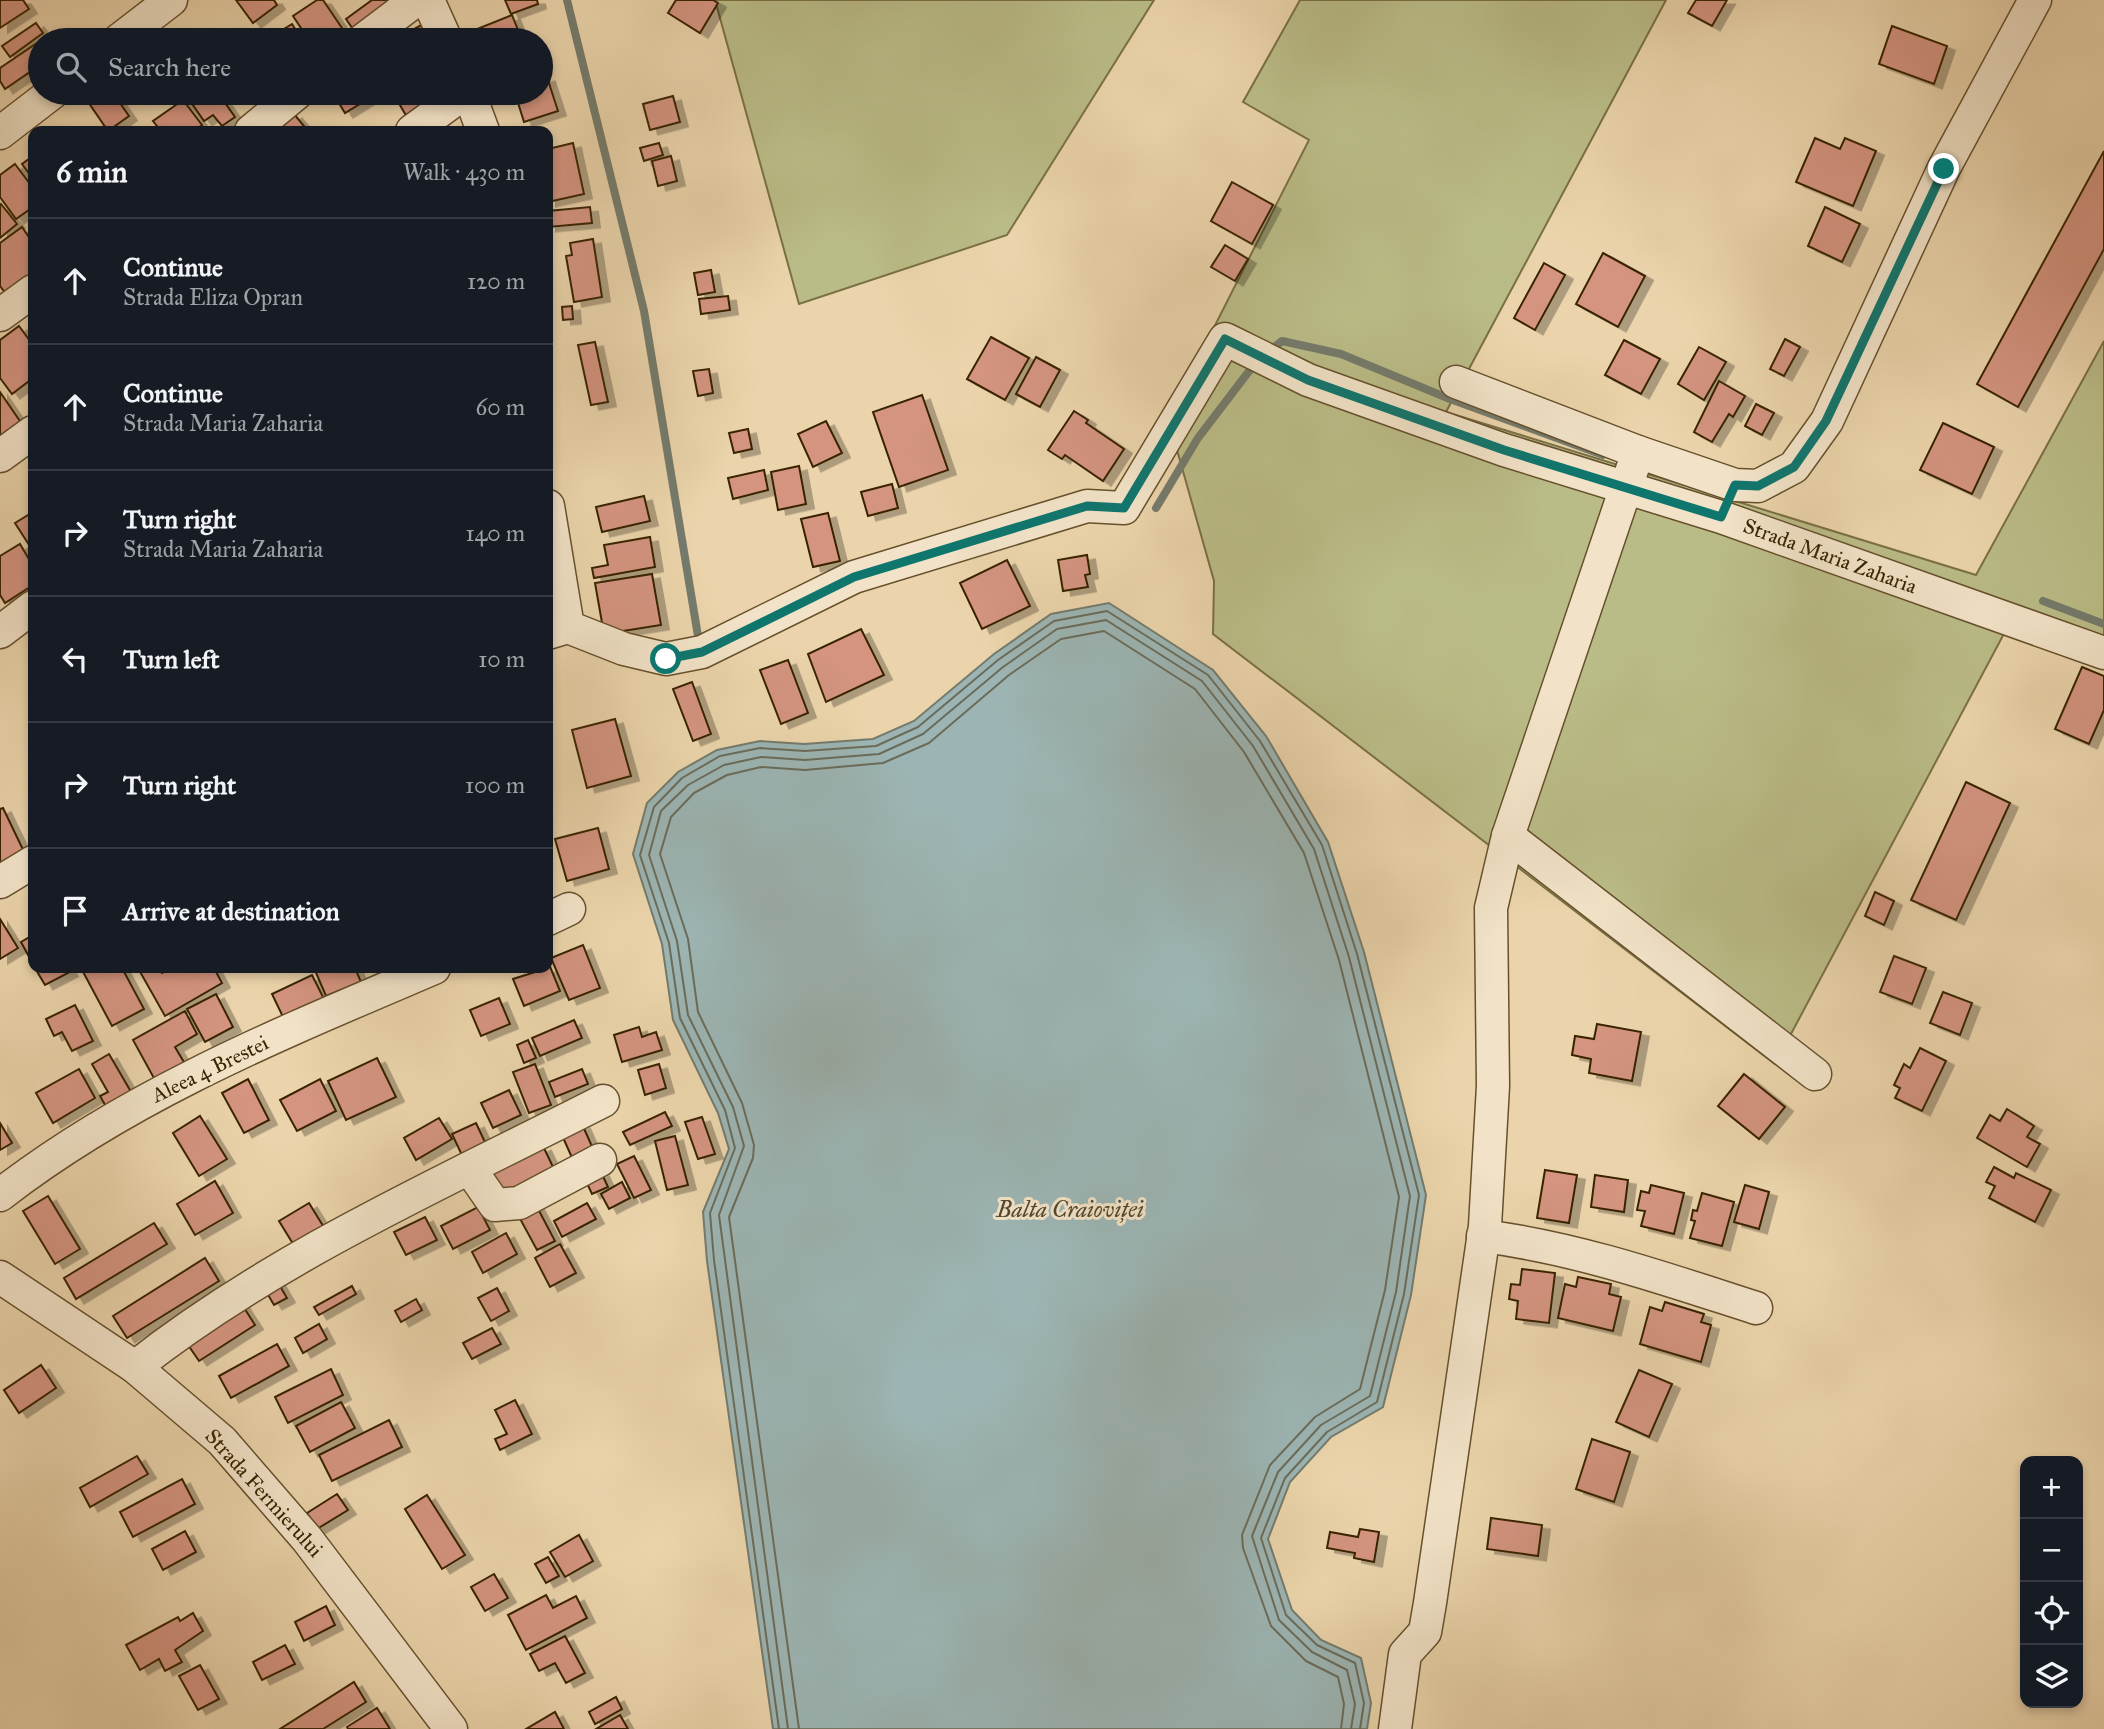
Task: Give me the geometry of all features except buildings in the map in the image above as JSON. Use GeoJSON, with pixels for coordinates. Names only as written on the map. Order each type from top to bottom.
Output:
{"type":"FeatureCollection","features":[{"type":"Feature","properties":{"kind":"street"},"geometry":{"type":"LineString","coordinates":[[135,28],[171,0]]}},
{"type":"Feature","properties":{"kind":"street"},"geometry":{"type":"LineString","coordinates":[[379,28],[416,0]]}},
{"type":"Feature","properties":{"kind":"street"},"geometry":{"type":"LineString","coordinates":[[428,0],[441,28]]}},
{"type":"Feature","properties":{"kind":"street"},"geometry":{"type":"LineString","coordinates":[[1457,382],[1638,452],[1735,485],[1758,486],[1794,467],[1826,421],[1944,169],[2035,0]]}},
{"type":"Feature","properties":{"kind":"street"},"geometry":{"type":"LineString","coordinates":[[0,133],[36,105]]}},
{"type":"Feature","properties":{"kind":"street"},"geometry":{"type":"LineString","coordinates":[[257,126],[282,105]]}},
{"type":"Feature","properties":{"kind":"street"},"geometry":{"type":"LineString","coordinates":[[419,126],[449,105]]}},
{"type":"Feature","properties":{"kind":"street"},"geometry":{"type":"LineString","coordinates":[[471,105],[481,126]]}},
{"type":"Feature","properties":{"kind":"street"},"geometry":{"type":"LineString","coordinates":[[0,315],[28,295]]}},
{"type":"Feature","properties":{"kind":"street","name":"Strada Maria Zaharia"},"geometry":{"type":"LineString","coordinates":[[558,630],[666,659],[702,652],[854,577],[1087,506],[1124,508],[1225,339],[1308,380],[1504,450],[1623,489],[1721,517],[2104,653]]}},
{"type":"Feature","properties":{"kind":"street"},"geometry":{"type":"LineString","coordinates":[[0,456],[28,436]]}},
{"type":"Feature","properties":{"kind":"street"},"geometry":{"type":"LineString","coordinates":[[1395,1729],[1405,1654],[1425,1632],[1483,1236],[1493,1086],[1491,908],[1508,836],[1623,489],[1638,452]]}},
{"type":"Feature","properties":{"kind":"street"},"geometry":{"type":"LineString","coordinates":[[1721,517],[1735,485]]}},
{"type":"Feature","properties":{"kind":"street"},"geometry":{"type":"LineString","coordinates":[[553,568],[558,630]]}},
{"type":"Feature","properties":{"kind":"street"},"geometry":{"type":"LineString","coordinates":[[0,632],[28,611]]}},
{"type":"Feature","properties":{"kind":"street"},"geometry":{"type":"LineString","coordinates":[[1508,836],[1815,1074]]}},
{"type":"Feature","properties":{"kind":"street"},"geometry":{"type":"LineString","coordinates":[[0,882],[28,865]]}},
{"type":"Feature","properties":{"kind":"street","name":"Aleea 4 Brestei"},"geometry":{"type":"LineString","coordinates":[[0,1195],[127,1110],[249,1047],[422,973]]}},
{"type":"Feature","properties":{"kind":"street"},"geometry":{"type":"LineString","coordinates":[[135,1367],[178,1333],[247,1288],[603,1101]]}},
{"type":"Feature","properties":{"kind":"street"},"geometry":{"type":"LineString","coordinates":[[470,1169],[495,1205],[519,1203],[600,1160]]}},
{"type":"Feature","properties":{"kind":"street"},"geometry":{"type":"LineString","coordinates":[[1483,1236],[1533,1242],[1624,1265],[1756,1308]]}},
{"type":"Feature","properties":{"kind":"street","name":"Strada Fermierului"},"geometry":{"type":"LineString","coordinates":[[0,1277],[135,1367],[222,1441],[307,1539],[451,1729]]}},
{"type":"Feature","properties":{"kind":"green space"},"geometry":{"type":"Polygon","coordinates":[[[715,0],[1154,0],[1007,235],[799,304],[715,0]]]}},
{"type":"Feature","properties":{"kind":"green space"},"geometry":{"type":"Polygon","coordinates":[[[1300,0],[1666,0],[1446,412],[1976,575],[2104,341],[2104,663],[2007,628],[1775,1064],[1213,634],[1214,581],[1168,418],[1309,140],[1243,102],[1300,0]]]}},
{"type":"Feature","properties":{"kind":"water","name":"Balta Craioviței"},"geometry":{"type":"Polygon","coordinates":[[[1109,603],[1213,670],[1266,736],[1328,842],[1364,952],[1426,1195],[1411,1295],[1383,1407],[1331,1437],[1290,1482],[1268,1539],[1292,1610],[1321,1640],[1361,1658],[1371,1703],[1367,1729],[773,1729],[707,1261],[703,1212],[729,1149],[718,1113],[673,1020],[662,944],[633,854],[647,803],[678,772],[717,750],[760,741],[804,744],[873,739],[914,721],[994,654],[1051,614],[1109,603]]]}},
{"type":"Feature","properties":{"kind":"waterway"},"geometry":{"type":"LineString","coordinates":[[567,0],[644,311],[698,636]]}},
{"type":"Feature","properties":{"kind":"waterway"},"geometry":{"type":"LineString","coordinates":[[1269,351],[1282,341],[1341,354],[1450,399],[1603,455]]}},
{"type":"Feature","properties":{"kind":"waterway"},"geometry":{"type":"LineString","coordinates":[[1156,508],[1198,438],[1256,362]]}},
{"type":"Feature","properties":{"kind":"waterway"},"geometry":{"type":"LineString","coordinates":[[2043,601],[2104,624]]}},
{"type":"Feature","properties":{"kind":"route"},"geometry":{"type":"LineString","coordinates":[[666,659],[702,652],[854,577],[1087,506],[1124,508],[1225,339],[1308,380],[1438,424],[1504,450],[1623,489],[1721,517],[1735,485],[1758,486],[1794,467],[1826,421],[1944,169]]}}]}
